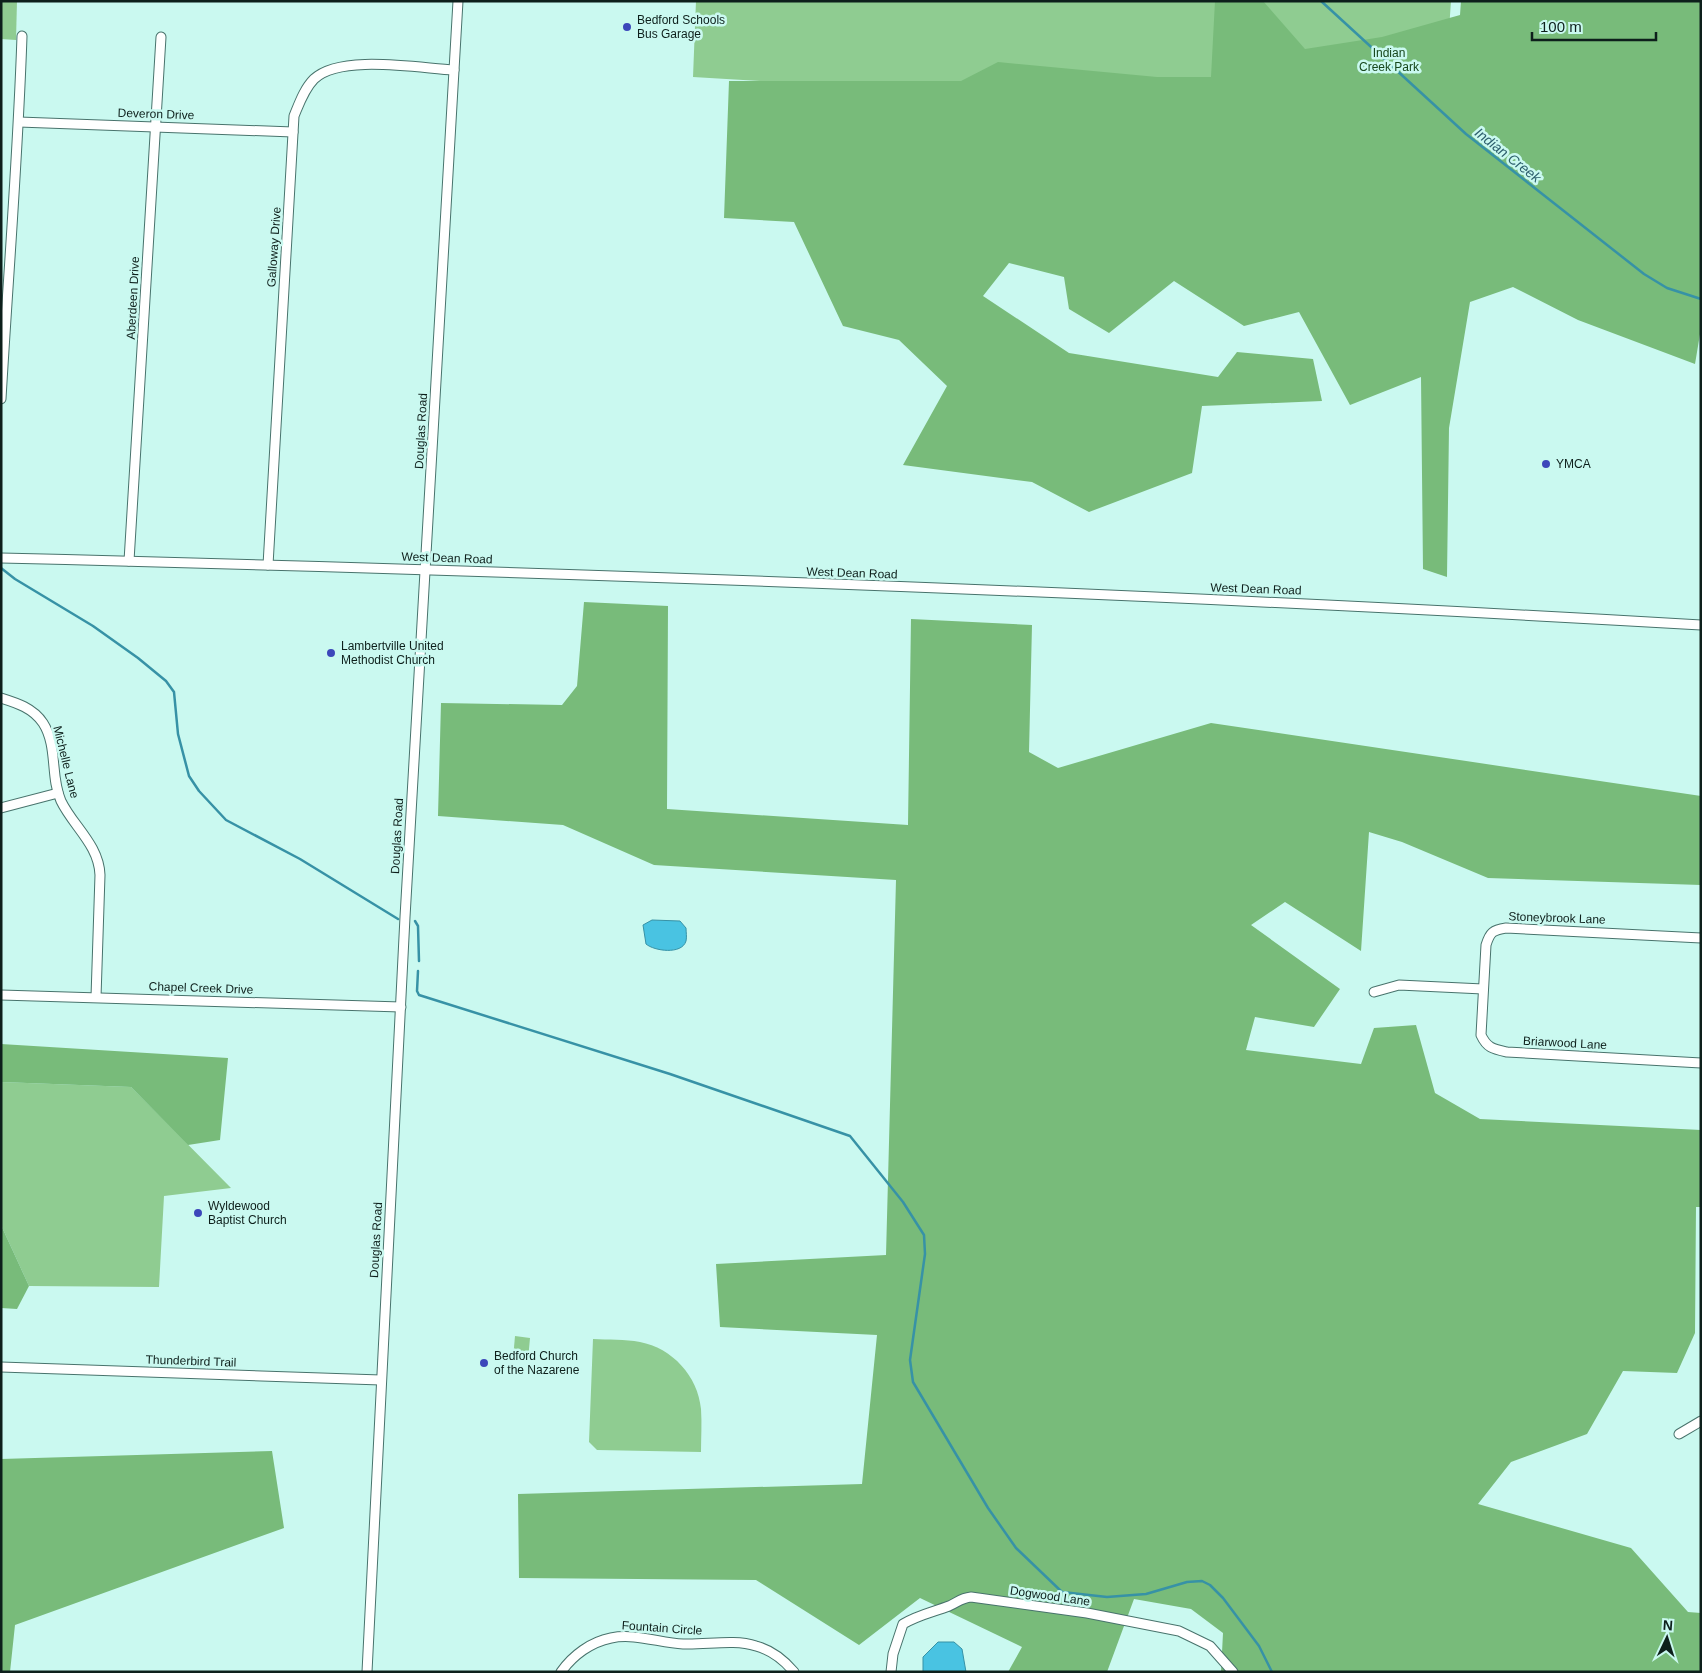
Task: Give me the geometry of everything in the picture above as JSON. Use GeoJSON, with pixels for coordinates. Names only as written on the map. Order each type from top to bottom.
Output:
{"type":"FeatureCollection","features":[{"type":"Feature","properties":{"kind":"street","name":"Douglas Road"},"geometry":{"type":"LineString","coordinates":[[366,1672],[425,569],[458,1]]}},
{"type":"Feature","properties":{"kind":"street"},"geometry":{"type":"LineString","coordinates":[[1,399],[13,184],[19,122],[22,36]]}},
{"type":"Feature","properties":{"kind":"street","name":"Aberdeen Drive"},"geometry":{"type":"LineString","coordinates":[[129,561],[161,37]]}},
{"type":"Feature","properties":{"kind":"street","name":"Galloway Drive"},"geometry":{"type":"LineString","coordinates":[[268,565],[294,116],[308,86],[320,74],[331,68],[356,64],[454,70]]}},
{"type":"Feature","properties":{"kind":"street","name":"Deveron Drive"},"geometry":{"type":"LineString","coordinates":[[19,122],[293,132]]}},
{"type":"Feature","properties":{"kind":"street","name":"West Dean Road"},"geometry":{"type":"LineString","coordinates":[[1,558],[425,569],[1437,609],[1701,624]]}},
{"type":"Feature","properties":{"kind":"street","name":"Michelle Lane"},"geometry":{"type":"LineString","coordinates":[[1,698],[31,710],[43,723],[50,738],[58,793],[94,851],[100,866],[96,998]]}},
{"type":"Feature","properties":{"kind":"street"},"geometry":{"type":"LineString","coordinates":[[1,808],[58,793]]}},
{"type":"Feature","properties":{"kind":"street","name":"Stoneybrook Lane"},"geometry":{"type":"LineString","coordinates":[[1483,989],[1486,945],[1490,934],[1495,930],[1506,928],[1701,938]]}},
{"type":"Feature","properties":{"kind":"street"},"geometry":{"type":"LineString","coordinates":[[1374,992],[1399,985],[1483,989]]}},
{"type":"Feature","properties":{"kind":"street","name":"Briarwood Lane"},"geometry":{"type":"LineString","coordinates":[[1483,989],[1481,1035],[1486,1045],[1494,1050],[1701,1063]]}},
{"type":"Feature","properties":{"kind":"street","name":"Chapel Creek Drive"},"geometry":{"type":"LineString","coordinates":[[1,995],[401,1007]]}},
{"type":"Feature","properties":{"kind":"street","name":"Thunderbird Trail"},"geometry":{"type":"LineString","coordinates":[[1,1367],[381,1380]]}},
{"type":"Feature","properties":{"kind":"street"},"geometry":{"type":"LineString","coordinates":[[1679,1434],[1701,1421]]}},
{"type":"Feature","properties":{"kind":"street","name":"Dogwood Lane"},"geometry":{"type":"LineString","coordinates":[[891,1672],[893,1654],[903,1624],[920,1614],[951,1605],[961,1598],[971,1597],[1087,1613],[1179,1631],[1210,1646],[1233,1672]]}},
{"type":"Feature","properties":{"kind":"street","name":"Fountain Circle"},"geometry":{"type":"LineString","coordinates":[[561,1672],[574,1657],[591,1645],[611,1638],[625,1637],[683,1644],[753,1645],[776,1655],[794,1672]]}},
{"type":"Feature","properties":{"kind":"green space"},"geometry":{"type":"Polygon","coordinates":[[[1,1],[17,1],[16,40],[1,39],[1,1]]]}},
{"type":"Feature","properties":{"kind":"green space","name":"Indian Creek Park"},"geometry":{"type":"Polygon","coordinates":[[[696,1],[1451,1],[1440,160],[1394,118],[693,77],[696,1]]]}},
{"type":"Feature","properties":{"kind":"green space"},"geometry":{"type":"Polygon","coordinates":[[[1215,1],[1263,1],[1305,49],[1382,37],[1460,15],[1461,1],[1701,1],[1701,328],[1695,364],[1578,320],[1513,287],[1470,302],[1449,428],[1447,577],[1423,569],[1421,377],[1350,405],[1299,312],[1244,326],[1174,281],[1109,333],[1069,309],[1064,277],[1009,263],[983,296],[1069,353],[1218,377],[1237,352],[1313,359],[1322,401],[1202,406],[1192,473],[1089,512],[1032,482],[903,465],[947,386],[899,340],[843,326],[794,222],[724,218],[729,81],[961,81],[998,62],[1157,77],[1211,77],[1215,1]]]}},
{"type":"Feature","properties":{"kind":"green space"},"geometry":{"type":"Polygon","coordinates":[[[584,602],[668,606],[667,809],[908,825],[911,619],[1032,625],[1029,752],[1058,768],[1211,723],[1701,796],[1701,885],[1488,878],[1402,842],[1369,832],[1361,951],[1285,902],[1251,925],[1340,989],[1314,1027],[1255,1017],[1246,1050],[1361,1064],[1374,1028],[1416,1025],[1435,1093],[1480,1119],[1701,1130],[1701,1207],[1696,1207],[1695,1333],[1677,1373],[1623,1371],[1587,1434],[1511,1462],[1478,1504],[1631,1548],[1688,1612],[1701,1613],[1701,1672],[1221,1672],[1223,1633],[1191,1609],[1134,1599],[1107,1672],[1008,1672],[1022,1647],[920,1598],[859,1645],[756,1580],[519,1578],[518,1494],[862,1484],[877,1335],[720,1327],[716,1264],[886,1255],[896,880],[654,865],[563,825],[438,816],[441,703],[562,705],[577,686],[584,602]]]}},
{"type":"Feature","properties":{"kind":"green space"},"geometry":{"type":"Polygon","coordinates":[[[1,1044],[228,1058],[220,1140],[188,1145],[131,1087],[1,1082],[1,1044]]]}},
{"type":"Feature","properties":{"kind":"green space"},"geometry":{"type":"Polygon","coordinates":[[[1,1082],[131,1087],[231,1188],[164,1196],[159,1287],[29,1286],[1,1225],[1,1082]]]}},
{"type":"Feature","properties":{"kind":"green space"},"geometry":{"type":"Polygon","coordinates":[[[1,1225],[29,1286],[17,1309],[1,1308],[1,1225]]]}},
{"type":"Feature","properties":{"kind":"green space"},"geometry":{"type":"Polygon","coordinates":[[[515,1336],[530,1338],[528,1360],[513,1359],[515,1336]]]}},
{"type":"Feature","properties":{"kind":"green space"},"geometry":{"type":"Polygon","coordinates":[[[593,1339],[628,1340],[652,1345],[663,1350],[681,1365],[695,1385],[699,1397],[701,1409],[701,1452],[597,1450],[589,1442],[593,1339]]]}},
{"type":"Feature","properties":{"kind":"green space"},"geometry":{"type":"Polygon","coordinates":[[[272,1451],[284,1528],[15,1625],[10,1672],[1,1672],[1,1459],[272,1451]]]}},
{"type":"Feature","properties":{"kind":"water"},"geometry":{"type":"Polygon","coordinates":[[[652,920],[680,921],[686,928],[686,941],[674,950],[661,950],[646,944],[643,925],[652,920]]]}},
{"type":"Feature","properties":{"kind":"water"},"geometry":{"type":"Polygon","coordinates":[[[938,1642],[954,1642],[962,1649],[966,1672],[923,1672],[923,1657],[938,1642]]]}},
{"type":"Feature","properties":{"kind":"waterway","name":"Indian Creek"},"geometry":{"type":"LineString","coordinates":[[1321,1],[1466,134],[1644,274],[1667,288],[1701,299]]}},
{"type":"Feature","properties":{"kind":"waterway"},"geometry":{"type":"LineString","coordinates":[[1,568],[15,579],[93,626],[138,658],[166,681],[174,692],[178,734],[189,776],[199,791],[226,820],[300,859],[398,919]]}},
{"type":"Feature","properties":{"kind":"waterway"},"geometry":{"type":"LineString","coordinates":[[415,921],[418,926],[419,961]]}},
{"type":"Feature","properties":{"kind":"waterway"},"geometry":{"type":"LineString","coordinates":[[418,971],[417,991],[419,995],[670,1074],[850,1136],[903,1202],[924,1235],[925,1254],[910,1360],[913,1382],[988,1508],[1016,1548],[1062,1592],[1107,1597],[1146,1594],[1187,1582],[1202,1581],[1210,1585],[1223,1598],[1259,1646],[1272,1672]]}},
{"type":"Feature","properties":{"kind":"place","name":"Bedford Schools Bus Garage"},"geometry":{"type":"Point","coordinates":[627,27]}},
{"type":"Feature","properties":{"kind":"place","name":"YMCA"},"geometry":{"type":"Point","coordinates":[1546,464]}},
{"type":"Feature","properties":{"kind":"place","name":"Lambertville United Methodist Church"},"geometry":{"type":"Point","coordinates":[331,653]}},
{"type":"Feature","properties":{"kind":"place","name":"Wyldewood Baptist Church"},"geometry":{"type":"Point","coordinates":[198,1213]}},
{"type":"Feature","properties":{"kind":"place","name":"Bedford Church of the Nazarene"},"geometry":{"type":"Point","coordinates":[484,1363]}}]}
